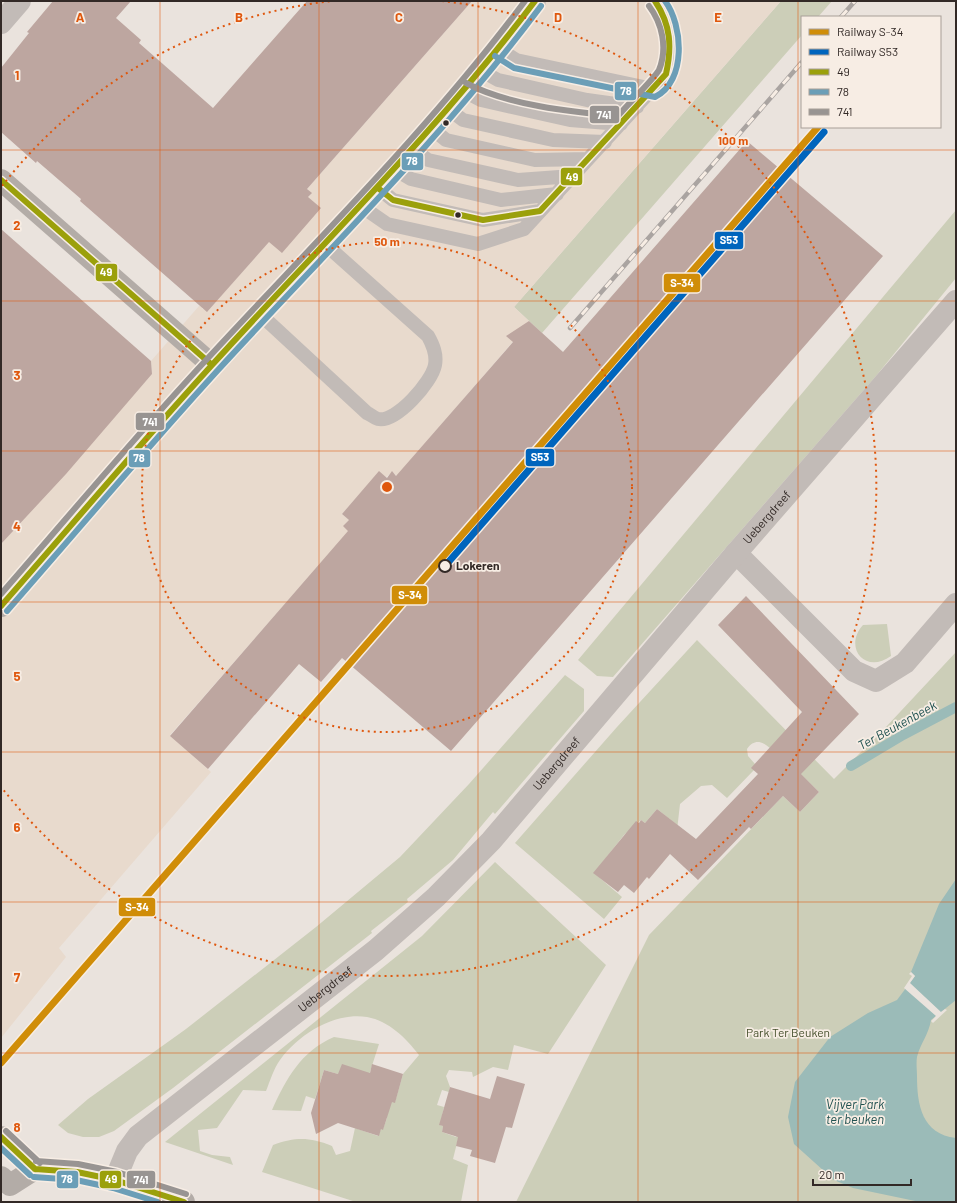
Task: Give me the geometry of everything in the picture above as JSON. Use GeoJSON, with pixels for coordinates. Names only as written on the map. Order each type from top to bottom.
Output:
{"type":"FeatureCollection","features":[{"type":"Feature","properties":{"kind":"street"},"geometry":{"type":"LineString","coordinates":[[1,23],[20,1]]}},
{"type":"Feature","properties":{"kind":"street"},"geometry":{"type":"LineString","coordinates":[[1,606],[212,366],[378,188],[499,49],[535,1]]}},
{"type":"Feature","properties":{"kind":"street"},"geometry":{"type":"LineString","coordinates":[[1,180],[212,366]]}},
{"type":"Feature","properties":{"kind":"street","name":"Uebergdreef"},"geometry":{"type":"LineString","coordinates":[[115,1180],[127,1151],[138,1136],[376,950],[436,897],[491,841],[736,553],[956,301]]}},
{"type":"Feature","properties":{"kind":"street"},"geometry":{"type":"LineString","coordinates":[[736,553],[854,671],[876,681],[905,663],[956,604]]}},
{"type":"Feature","properties":{"kind":"street"},"geometry":{"type":"LineString","coordinates":[[1,1137],[35,1169]]}},
{"type":"Feature","properties":{"kind":"street"},"geometry":{"type":"LineString","coordinates":[[4,1185],[35,1169],[77,1172],[115,1180],[184,1202]]}},
{"type":"Feature","properties":{"kind":"lane"},"geometry":{"type":"LineString","coordinates":[[361,206],[387,224],[478,244],[524,229],[666,74],[671,35],[664,13],[655,1]]}},
{"type":"Feature","properties":{"kind":"lane"},"geometry":{"type":"LineString","coordinates":[[499,49],[516,60],[653,89]]}},
{"type":"Feature","properties":{"kind":"lane"},"geometry":{"type":"LineString","coordinates":[[480,70],[498,80],[587,100],[637,107]]}},
{"type":"Feature","properties":{"kind":"lane"},"geometry":{"type":"LineString","coordinates":[[462,90],[480,100],[570,120],[621,124]]}},
{"type":"Feature","properties":{"kind":"lane"},"geometry":{"type":"LineString","coordinates":[[447,108],[463,120],[553,140],[605,142]]}},
{"type":"Feature","properties":{"kind":"lane"},"geometry":{"type":"LineString","coordinates":[[430,127],[446,140],[535,160],[588,159]]}},
{"type":"Feature","properties":{"kind":"lane"},"geometry":{"type":"LineString","coordinates":[[412,148],[428,160],[518,180],[573,176]]}},
{"type":"Feature","properties":{"kind":"lane"},"geometry":{"type":"LineString","coordinates":[[394,168],[411,179],[500,200],[557,194]]}},
{"type":"Feature","properties":{"kind":"lane"},"geometry":{"type":"LineString","coordinates":[[378,188],[393,200],[483,220],[540,211]]}},
{"type":"Feature","properties":{"kind":"lane"},"geometry":{"type":"LineString","coordinates":[[261,315],[367,413],[378,419],[390,418],[400,412],[431,377],[435,365],[433,345],[428,336],[326,245]]}},
{"type":"Feature","properties":{"kind":"green space"},"geometry":{"type":"Polygon","coordinates":[[[781,1],[832,1],[819,16],[801,16],[801,36],[542,333],[514,307],[781,1]]]}},
{"type":"Feature","properties":{"kind":"green space"},"geometry":{"type":"Polygon","coordinates":[[[956,210],[956,278],[876,376],[613,677],[597,676],[578,660],[956,210]]]}},
{"type":"Feature","properties":{"kind":"green space"},"geometry":{"type":"Polygon","coordinates":[[[887,624],[891,656],[882,661],[873,662],[865,660],[860,656],[856,649],[855,642],[857,633],[863,625],[887,624]]]}},
{"type":"Feature","properties":{"kind":"green space","name":"Park Ter Beuken"},"geometry":{"type":"Polygon","coordinates":[[[697,640],[834,779],[886,727],[956,652],[956,1202],[516,1202],[649,935],[783,796],[800,812],[819,792],[772,746],[770,748],[764,744],[755,742],[747,749],[748,756],[755,764],[754,770],[727,798],[712,785],[701,786],[680,804],[675,848],[676,824],[657,809],[645,823],[641,820],[624,835],[594,873],[622,897],[604,919],[515,843],[617,727],[697,640]]]}},
{"type":"Feature","properties":{"kind":"green space"},"geometry":{"type":"Polygon","coordinates":[[[565,675],[584,689],[584,711],[495,814],[493,812],[453,860],[407,899],[408,902],[371,931],[372,933],[173,1088],[114,1131],[99,1137],[83,1137],[68,1133],[58,1125],[88,1099],[186,1029],[316,927],[400,857],[469,784],[565,675]]]}},
{"type":"Feature","properties":{"kind":"green space"},"geometry":{"type":"Polygon","coordinates":[[[495,862],[606,965],[548,1054],[514,1045],[508,1070],[493,1067],[473,1077],[472,1072],[449,1070],[446,1076],[450,1087],[449,1092],[442,1090],[437,1105],[444,1107],[440,1125],[443,1126],[442,1132],[456,1137],[460,1131],[453,1159],[468,1165],[461,1202],[356,1202],[262,1172],[273,1145],[296,1139],[316,1141],[332,1146],[336,1155],[350,1151],[355,1128],[378,1136],[381,1129],[383,1129],[387,1118],[384,1116],[389,1101],[395,1102],[403,1074],[419,1055],[403,1037],[390,1026],[367,1017],[355,1016],[342,1018],[318,1027],[307,1034],[288,1050],[280,1060],[266,1091],[243,1090],[217,1128],[198,1130],[200,1151],[212,1155],[230,1157],[233,1165],[165,1142],[422,936],[495,862]]]}},
{"type":"Feature","properties":{"kind":"green space"},"geometry":{"type":"Polygon","coordinates":[[[334,1037],[379,1044],[369,1075],[338,1074],[324,1070],[315,1099],[306,1096],[301,1111],[272,1110],[283,1087],[296,1067],[312,1050],[334,1037]]]}},
{"type":"Feature","properties":{"kind":"shaded area"},"geometry":{"type":"Polygon","coordinates":[[[472,1],[781,1],[514,307],[529,321],[528,324],[397,476],[392,472],[386,477],[379,472],[342,514],[349,520],[349,531],[170,735],[211,772],[59,948],[66,957],[1,1038],[1,544],[152,374],[151,361],[199,306],[202,306],[202,309],[210,308],[213,305],[311,194],[307,189],[472,1]]]}},
{"type":"Feature","properties":{"kind":"water","name":"Vijver Park ter beuken"},"geometry":{"type":"Polygon","coordinates":[[[956,879],[956,1000],[931,1020],[918,1052],[917,1087],[920,1107],[929,1124],[936,1131],[956,1138],[956,1202],[920,1202],[853,1188],[834,1180],[794,1144],[788,1117],[795,1082],[830,1037],[868,1013],[897,1000],[915,976],[911,972],[939,904],[956,879]]]}},
{"type":"Feature","properties":{"kind":"pier"},"geometry":{"type":"Polygon","coordinates":[[[911,972],[915,976],[910,983],[941,1012],[945,1009],[947,1010],[933,1023],[931,1021],[936,1016],[904,988],[912,976],[909,974],[911,972]]]}},
{"type":"Feature","properties":{"kind":"building"},"geometry":{"type":"Polygon","coordinates":[[[53,1],[131,1],[116,18],[141,40],[139,43],[213,108],[307,1],[472,1],[307,189],[312,193],[308,197],[321,208],[282,253],[269,242],[207,312],[80,201],[81,199],[37,161],[36,163],[1,132],[1,68],[29,33],[27,32],[53,1]]]}},
{"type":"Feature","properties":{"kind":"building"},"geometry":{"type":"Polygon","coordinates":[[[747,141],[883,256],[451,751],[342,658],[321,682],[299,664],[208,769],[170,736],[348,531],[343,526],[349,520],[342,514],[379,471],[387,478],[392,471],[396,476],[513,342],[506,336],[529,321],[563,352],[747,141]]]}},
{"type":"Feature","properties":{"kind":"building"},"geometry":{"type":"Polygon","coordinates":[[[1,229],[151,361],[152,374],[66,474],[1,544],[1,229]]]}},
{"type":"Feature","properties":{"kind":"building"},"geometry":{"type":"Polygon","coordinates":[[[746,596],[859,714],[801,774],[819,792],[800,812],[783,796],[751,829],[749,827],[698,880],[670,854],[649,879],[647,877],[634,893],[624,885],[618,892],[593,873],[636,821],[639,823],[641,820],[645,823],[657,809],[696,839],[758,774],[751,768],[802,712],[718,625],[746,596]]]}},
{"type":"Feature","properties":{"kind":"building"},"geometry":{"type":"Polygon","coordinates":[[[342,1064],[370,1073],[372,1064],[403,1074],[395,1103],[392,1102],[383,1130],[381,1129],[379,1136],[338,1123],[316,1134],[311,1113],[324,1070],[338,1074],[342,1064]]]}},
{"type":"Feature","properties":{"kind":"building"},"geometry":{"type":"Polygon","coordinates":[[[497,1076],[525,1084],[512,1128],[506,1127],[495,1163],[470,1156],[472,1150],[456,1146],[458,1137],[442,1132],[443,1126],[439,1125],[450,1087],[490,1099],[497,1076]]]}},
{"type":"Feature","properties":{"kind":"waterway","name":"Ter Beukenbeek"},"geometry":{"type":"LineString","coordinates":[[851,766],[903,735],[956,707]]}},
{"type":"Feature","properties":{"kind":"railway"},"geometry":{"type":"LineString","coordinates":[[842,16],[855,1]]}},
{"type":"Feature","properties":{"kind":"railway"},"geometry":{"type":"LineString","coordinates":[[570,328],[801,63]]}},
{"type":"Feature","properties":{"kind":"rail line","name":"S-34"},"geometry":{"type":"LineString","coordinates":[[1,1063],[817,128]]}},
{"type":"Feature","properties":{"kind":"rail line","name":"S53"},"geometry":{"type":"LineString","coordinates":[[445,566],[824,132]]}},
{"type":"Feature","properties":{"kind":"transit line","name":"741"},"geometry":{"type":"LineString","coordinates":[[1,594],[129,445],[331,227],[451,94],[525,1]]}},
{"type":"Feature","properties":{"kind":"transit line","name":"49"},"geometry":{"type":"LineString","coordinates":[[1,606],[185,395],[378,187],[459,96],[535,1]]}},
{"type":"Feature","properties":{"kind":"transit line","name":"49"},"geometry":{"type":"LineString","coordinates":[[378,188],[393,200],[483,220],[540,211],[666,74],[669,55],[669,36],[664,19],[655,1]]}},
{"type":"Feature","properties":{"kind":"transit line","name":"78"},"geometry":{"type":"LineString","coordinates":[[495,56],[514,68],[655,97],[665,89],[673,79],[679,52],[676,24],[665,1]]}},
{"type":"Feature","properties":{"kind":"transit line","name":"78"},"geometry":{"type":"LineString","coordinates":[[7,611],[218,370],[425,147],[504,54],[541,6]]}},
{"type":"Feature","properties":{"kind":"transit line","name":"741"},"geometry":{"type":"LineString","coordinates":[[466,83],[482,91],[520,102],[560,110],[618,116],[656,74],[662,62],[662,36],[654,13],[649,6]]}},
{"type":"Feature","properties":{"kind":"transit line","name":"49"},"geometry":{"type":"LineString","coordinates":[[1,180],[212,365]]}},
{"type":"Feature","properties":{"kind":"transit line","name":"741"},"geometry":{"type":"LineString","coordinates":[[6,1131],[40,1163]]}},
{"type":"Feature","properties":{"kind":"transit line","name":"49"},"geometry":{"type":"LineString","coordinates":[[1,1137],[35,1169]]}},
{"type":"Feature","properties":{"kind":"transit line","name":"78"},"geometry":{"type":"LineString","coordinates":[[1,1148],[30,1175]]}},
{"type":"Feature","properties":{"kind":"transit line","name":"741"},"geometry":{"type":"LineString","coordinates":[[36,1161],[78,1164],[117,1172],[186,1194]]}},
{"type":"Feature","properties":{"kind":"transit line","name":"49"},"geometry":{"type":"LineString","coordinates":[[35,1169],[77,1172],[115,1180],[184,1202]]}},
{"type":"Feature","properties":{"kind":"transit line","name":"78"},"geometry":{"type":"LineString","coordinates":[[34,1177],[76,1180],[113,1188],[158,1202]]}},
{"type":"Feature","properties":{"kind":"place","name":"Lokeren"},"geometry":{"type":"Point","coordinates":[445,566]}}]}
